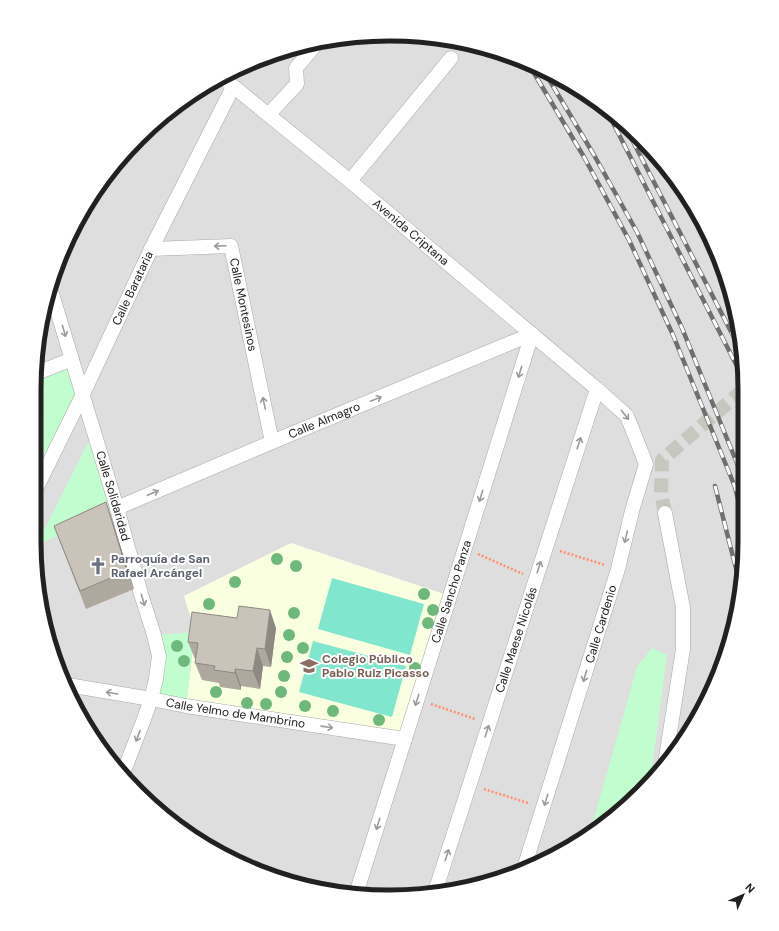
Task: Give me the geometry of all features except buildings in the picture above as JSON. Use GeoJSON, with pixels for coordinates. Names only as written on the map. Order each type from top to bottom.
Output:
{"type":"FeatureCollection","features":[{"type":"Feature","properties":{"kind":"street"},"geometry":{"type":"LineString","coordinates":[[269,114],[297,84],[296,68],[311,50]]}},
{"type":"Feature","properties":{"kind":"street"},"geometry":{"type":"LineString","coordinates":[[350,181],[451,58]]}},
{"type":"Feature","properties":{"kind":"street","name":"Avenida Criptana"},"geometry":{"type":"LineString","coordinates":[[228,82],[350,181],[597,389]]}},
{"type":"Feature","properties":{"kind":"street","name":"Calle Barataria"},"geometry":{"type":"LineString","coordinates":[[41,479],[151,249],[228,82]]}},
{"type":"Feature","properties":{"kind":"street","name":"Calle Montesinos"},"geometry":{"type":"LineString","coordinates":[[151,249],[231,246],[272,442]]}},
{"type":"Feature","properties":{"kind":"street","name":"Calle Solidaridad"},"geometry":{"type":"LineString","coordinates":[[53,298],[117,508],[159,656],[156,679],[151,699],[125,768]]}},
{"type":"Feature","properties":{"kind":"street","name":"Calle Almagro"},"geometry":{"type":"LineString","coordinates":[[117,508],[532,334]]}},
{"type":"Feature","properties":{"kind":"street","name":"Calle Sancho Panza"},"geometry":{"type":"LineString","coordinates":[[358,888],[532,334]]}},
{"type":"Feature","properties":{"kind":"street"},"geometry":{"type":"LineString","coordinates":[[42,371],[72,359]]}},
{"type":"Feature","properties":{"kind":"street","name":"Calle Maese Nicolás"},"geometry":{"type":"LineString","coordinates":[[437,887],[597,389]]}},
{"type":"Feature","properties":{"kind":"street","name":"Calle Cardenio"},"geometry":{"type":"LineString","coordinates":[[526,862],[618,569],[632,511],[646,464],[627,416],[597,389]]}},
{"type":"Feature","properties":{"kind":"street"},"geometry":{"type":"LineString","coordinates":[[665,513],[683,608],[683,649],[668,751]]}},
{"type":"Feature","properties":{"kind":"street","name":"Calle Yelmo de Mambrino"},"geometry":{"type":"LineString","coordinates":[[73,686],[186,706],[405,739]]}},
{"type":"Feature","properties":{"kind":"path"},"geometry":{"type":"LineString","coordinates":[[546,547],[618,569]]}},
{"type":"Feature","properties":{"kind":"path"},"geometry":{"type":"LineString","coordinates":[[465,549],[536,579]]}},
{"type":"Feature","properties":{"kind":"path"},"geometry":{"type":"LineString","coordinates":[[417,699],[489,724]]}},
{"type":"Feature","properties":{"kind":"path"},"geometry":{"type":"LineString","coordinates":[[470,784],[544,808]]}},
{"type":"Feature","properties":{"kind":"shaded area"},"geometry":{"type":"Polygon","coordinates":[[[390,41],[435,44],[502,59],[544,77],[564,88],[602,113],[619,127],[652,160],[666,177],[691,215],[702,235],[720,277],[726,299],[735,344],[737,367],[738,542],[735,587],[726,632],[720,654],[702,696],[691,716],[666,754],[636,788],[602,818],[564,843],[544,854],[502,872],[480,878],[435,887],[390,890],[344,887],[299,878],[277,872],[235,854],[215,843],[177,818],[143,788],[113,754],[88,716],[77,696],[59,654],[48,609],[42,564],[42,367],[48,322],[59,277],[77,235],[88,215],[113,177],[127,160],[160,127],[177,113],[215,88],[235,77],[277,59],[299,53],[344,44],[367,42],[390,41]]]}},
{"type":"Feature","properties":{"kind":"shaded area","name":"Colegio Público Pablo Ruiz Picasso"},"geometry":{"type":"Polygon","coordinates":[[[291,543],[450,596],[405,739],[186,706],[195,632],[184,596],[291,543]]]}},
{"type":"Feature","properties":{"kind":"green space"},"geometry":{"type":"Polygon","coordinates":[[[72,359],[83,394],[41,479],[41,390],[42,371],[72,359]]]}},
{"type":"Feature","properties":{"kind":"green space"},"geometry":{"type":"Polygon","coordinates":[[[94,431],[117,508],[41,544],[41,536],[94,431]]]}},
{"type":"Feature","properties":{"kind":"green space"},"geometry":{"type":"Polygon","coordinates":[[[332,578],[424,604],[410,655],[318,629],[332,578]]]}},
{"type":"Feature","properties":{"kind":"green space"},"geometry":{"type":"Polygon","coordinates":[[[195,632],[186,706],[151,699],[154,635],[195,632]]]}},
{"type":"Feature","properties":{"kind":"green space"},"geometry":{"type":"Polygon","coordinates":[[[313,641],[406,666],[392,717],[299,692],[313,641]]]}},
{"type":"Feature","properties":{"kind":"green space"},"geometry":{"type":"Polygon","coordinates":[[[652,648],[667,655],[651,772],[619,804],[592,825],[637,667],[652,648]]]}},
{"type":"Feature","properties":{"kind":"tunnel"},"geometry":{"type":"LineString","coordinates":[[665,513],[661,493],[662,460],[738,394]]}},
{"type":"Feature","properties":{"kind":"railway"},"geometry":{"type":"LineString","coordinates":[[534,73],[584,157],[629,240],[673,335],[735,487],[738,500]]}},
{"type":"Feature","properties":{"kind":"railway"},"geometry":{"type":"LineString","coordinates":[[549,80],[594,155],[637,232],[682,328],[738,466]]}},
{"type":"Feature","properties":{"kind":"railway"},"geometry":{"type":"LineString","coordinates":[[612,122],[737,366]]}},
{"type":"Feature","properties":{"kind":"railway"},"geometry":{"type":"LineString","coordinates":[[632,139],[734,337]]}},
{"type":"Feature","properties":{"kind":"railway"},"geometry":{"type":"LineString","coordinates":[[715,486],[736,570]]}},
{"type":"Feature","properties":{"kind":"place","name":"Parroquía de San Rafael Arcángel"},"geometry":{"type":"Point","coordinates":[98,566]}},
{"type":"Feature","properties":{"kind":"place","name":"Colegio Público Pablo Ruiz Picasso"},"geometry":{"type":"Point","coordinates":[309,666]}}]}
